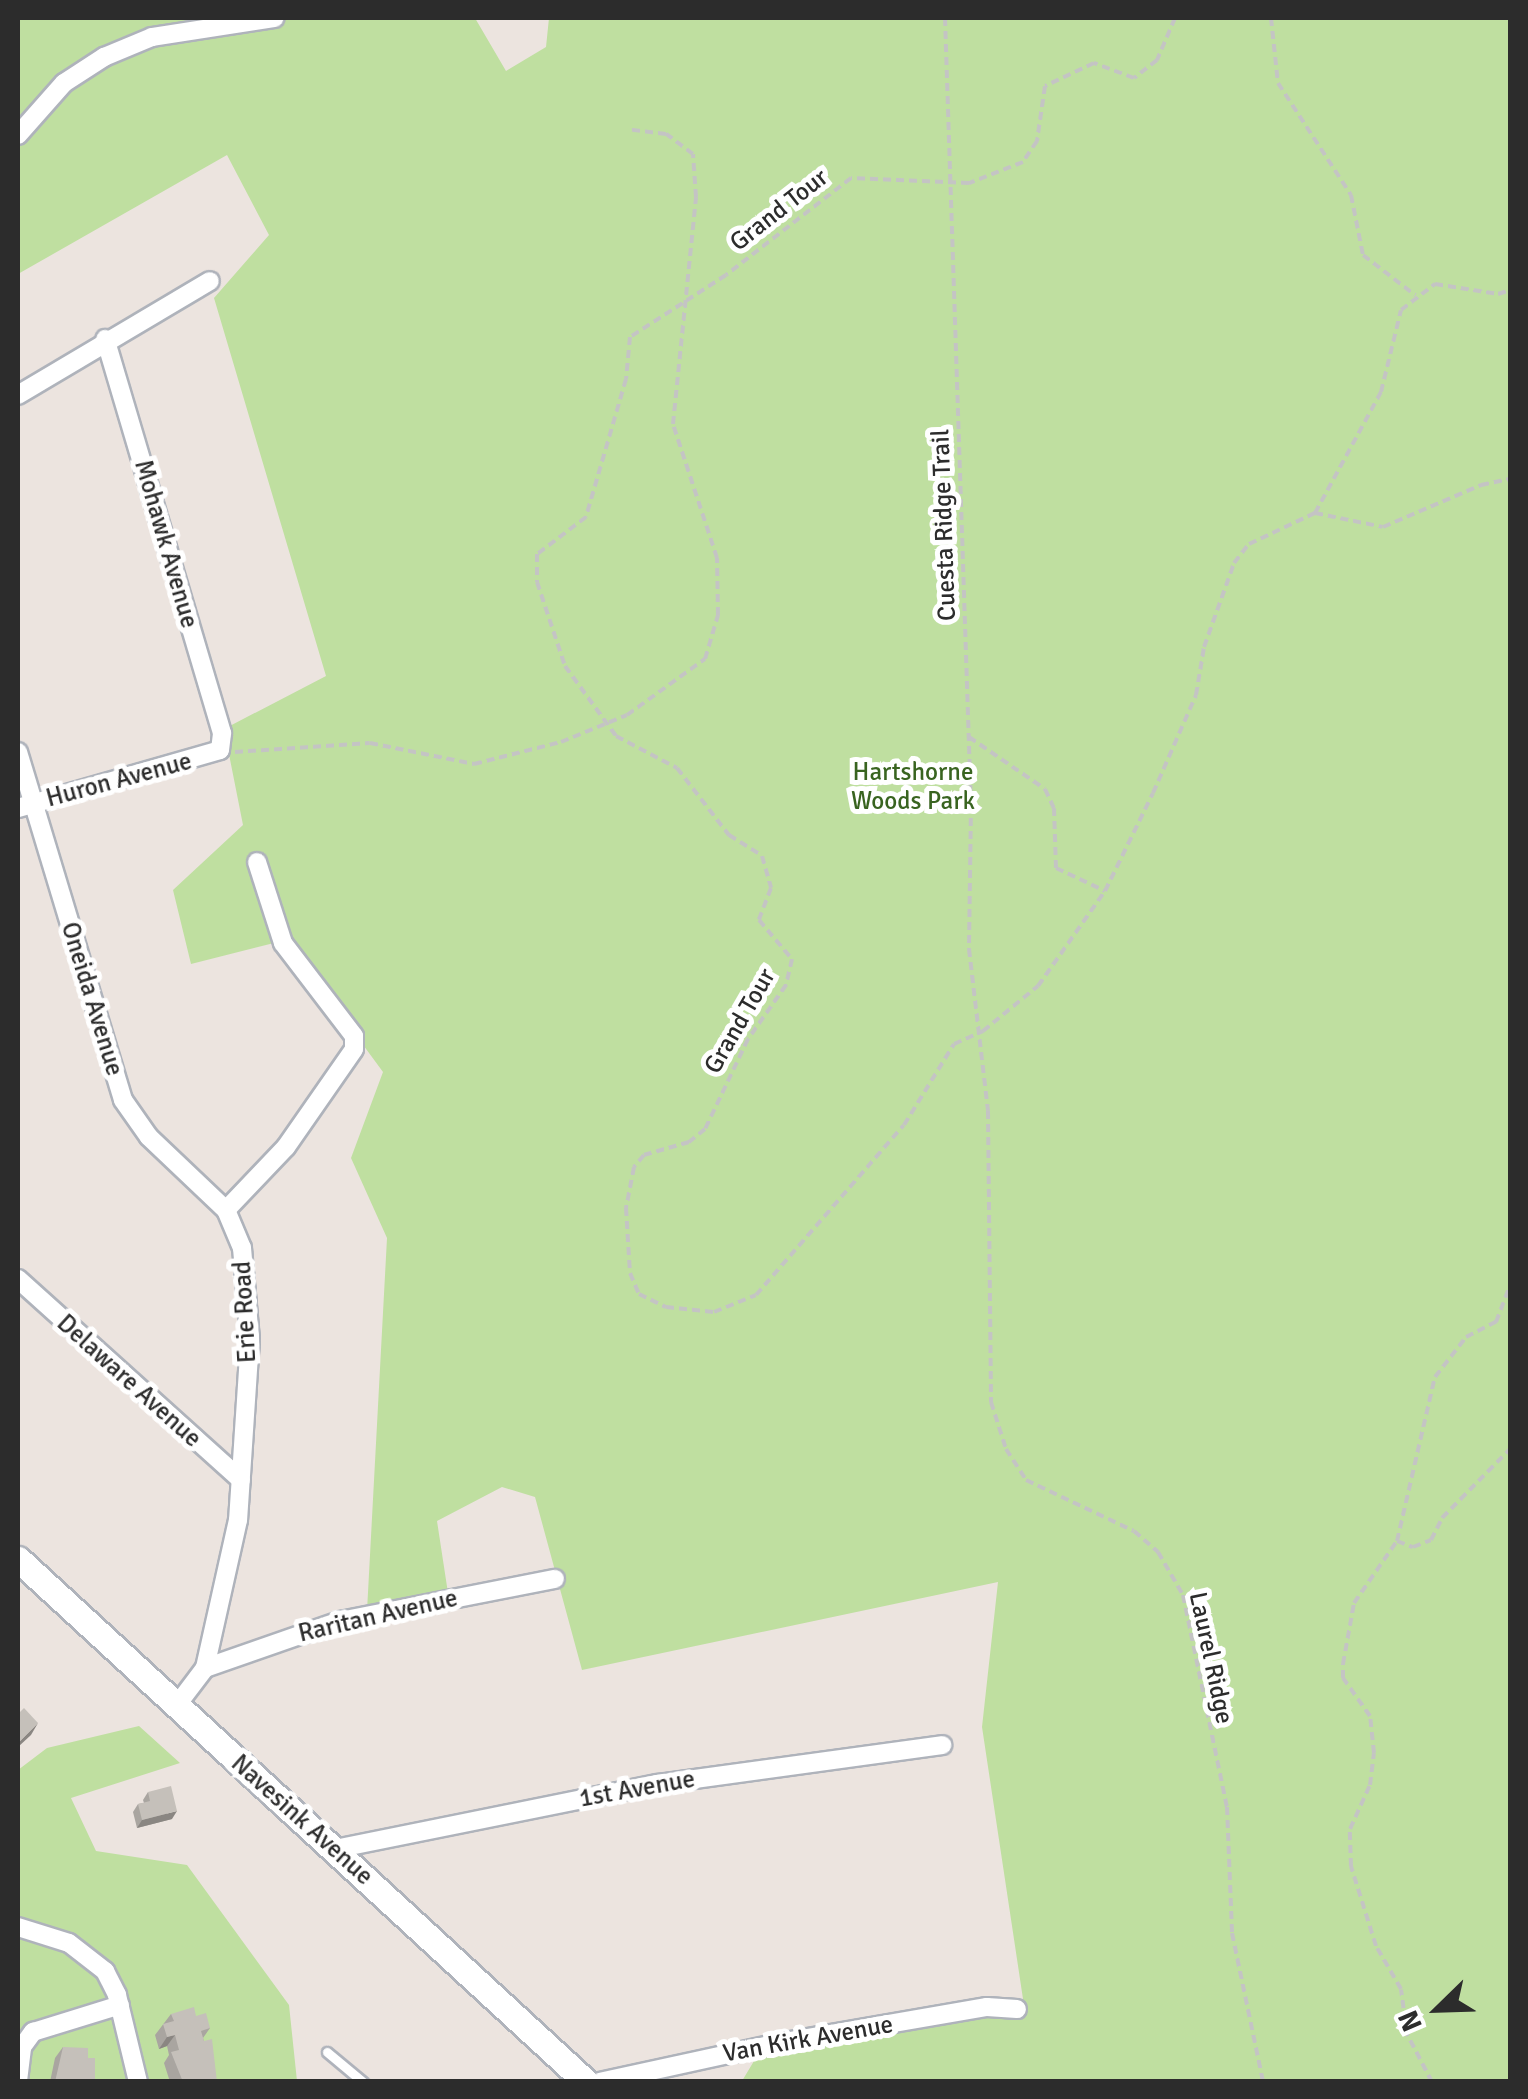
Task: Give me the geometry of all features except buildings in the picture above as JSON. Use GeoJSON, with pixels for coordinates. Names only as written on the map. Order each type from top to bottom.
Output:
{"type":"FeatureCollection","features":[{"type":"Feature","properties":{"kind":"main road","name":"Navesink Avenue"},"geometry":{"type":"LineString","coordinates":[[18,1559],[585,2080]]}},
{"type":"Feature","properties":{"kind":"street"},"geometry":{"type":"LineString","coordinates":[[18,135],[64,83],[104,57],[152,36],[274,18]]}},
{"type":"Feature","properties":{"kind":"street"},"geometry":{"type":"LineString","coordinates":[[18,395],[105,339],[210,281]]}},
{"type":"Feature","properties":{"kind":"street","name":"Mohawk Avenue"},"geometry":{"type":"LineString","coordinates":[[105,339],[222,732],[220,750]]}},
{"type":"Feature","properties":{"kind":"street","name":"Huron Avenue"},"geometry":{"type":"LineString","coordinates":[[25,806],[220,750]]}},
{"type":"Feature","properties":{"kind":"street","name":"Oneida Avenue"},"geometry":{"type":"LineString","coordinates":[[18,752],[25,806],[123,1100],[142,1130],[226,1210]]}},
{"type":"Feature","properties":{"kind":"street"},"geometry":{"type":"LineString","coordinates":[[226,1210],[286,1147],[354,1049],[354,1036],[283,943],[257,862]]}},
{"type":"Feature","properties":{"kind":"street","name":"Erie Road"},"geometry":{"type":"LineString","coordinates":[[177,1704],[204,1668],[242,1480],[250,1340],[242,1248],[226,1210]]}},
{"type":"Feature","properties":{"kind":"street","name":"Delaware Avenue"},"geometry":{"type":"LineString","coordinates":[[18,1279],[242,1480]]}},
{"type":"Feature","properties":{"kind":"street","name":"Raritan Avenue"},"geometry":{"type":"LineString","coordinates":[[204,1668],[340,1621],[554,1578]]}},
{"type":"Feature","properties":{"kind":"street","name":"1st Avenue"},"geometry":{"type":"LineString","coordinates":[[335,1849],[658,1784],[942,1745]]}},
{"type":"Feature","properties":{"kind":"street"},"geometry":{"type":"LineString","coordinates":[[18,1927],[82,1950],[104,1971],[120,2005],[138,2082]]}},
{"type":"Feature","properties":{"kind":"street"},"geometry":{"type":"LineString","coordinates":[[18,2081],[22,2047],[33,2032],[120,2005]]}},
{"type":"Feature","properties":{"kind":"street","name":"Van Kirk Avenue"},"geometry":{"type":"LineString","coordinates":[[585,2080],[986,2007],[1018,2009]]}},
{"type":"Feature","properties":{"kind":"lane"},"geometry":{"type":"LineString","coordinates":[[327,2052],[363,2082]]}},
{"type":"Feature","properties":{"kind":"path","name":"Cuesta Ridge Trail"},"geometry":{"type":"LineString","coordinates":[[945,18],[969,737],[969,949],[982,1031]]}},
{"type":"Feature","properties":{"kind":"path","name":"Grand Tour"},"geometry":{"type":"LineString","coordinates":[[982,1031],[954,1044],[904,1125],[848,1185],[822,1227],[795,1247],[775,1280],[714,1312],[650,1303],[630,1273],[626,1195],[634,1167],[644,1155],[689,1142],[705,1128],[748,1039],[786,984],[792,959],[759,920],[770,888],[762,856],[729,836],[677,768],[606,724],[562,659],[536,560],[544,545],[579,524],[590,508],[626,378],[627,340],[683,304],[851,178],[969,183],[1023,162],[1037,141],[1040,93],[1057,76],[1094,63],[1134,78],[1146,71],[1168,42],[1176,18]]}},
{"type":"Feature","properties":{"kind":"path"},"geometry":{"type":"LineString","coordinates":[[1271,18],[1278,84],[1351,195],[1363,256],[1416,296]]}},
{"type":"Feature","properties":{"kind":"path"},"geometry":{"type":"LineString","coordinates":[[220,750],[250,754],[370,743],[474,764],[606,724],[705,659],[718,615],[717,558],[673,424],[696,197],[693,154],[666,134],[628,129]]}},
{"type":"Feature","properties":{"kind":"path"},"geometry":{"type":"LineString","coordinates":[[1315,514],[1318,498],[1362,435],[1381,392],[1391,334],[1416,296],[1452,282],[1498,294],[1510,290]]}},
{"type":"Feature","properties":{"kind":"path"},"geometry":{"type":"LineString","coordinates":[[982,1031],[1038,986],[1104,891],[1196,695],[1204,647],[1234,563],[1249,544],[1315,514],[1383,527],[1482,485],[1510,479]]}},
{"type":"Feature","properties":{"kind":"path"},"geometry":{"type":"LineString","coordinates":[[969,737],[1045,789],[1054,808],[1056,868],[1104,891]]}},
{"type":"Feature","properties":{"kind":"path","name":"Laurel Ridge"},"geometry":{"type":"LineString","coordinates":[[982,1031],[991,1402],[1006,1449],[1026,1480],[1134,1531],[1158,1552],[1183,1594],[1227,1807],[1232,1933],[1262,2082]]}},
{"type":"Feature","properties":{"kind":"path"},"geometry":{"type":"LineString","coordinates":[[1432,2082],[1407,2034],[1401,1989],[1376,1946],[1350,1857],[1350,1829],[1375,1762],[1370,1716],[1343,1678],[1350,1616],[1372,1570],[1397,1541],[1434,1377],[1458,1344],[1496,1322],[1510,1286]]}},
{"type":"Feature","properties":{"kind":"path"},"geometry":{"type":"LineString","coordinates":[[1397,1541],[1413,1547],[1431,1540],[1442,1518],[1510,1449]]}},
{"type":"Feature","properties":{"kind":"green space","name":"Hartshorne Woods Park"},"geometry":{"type":"Polygon","coordinates":[[[18,18],[475,18],[506,71],[546,47],[549,18],[1510,18],[1510,2081],[742,2081],[763,2046],[1023,1999],[982,1727],[998,1582],[582,1670],[535,1497],[502,1487],[437,1521],[448,1593],[367,1611],[387,1238],[351,1158],[383,1072],[286,940],[191,964],[173,890],[243,825],[224,729],[326,676],[214,298],[269,235],[227,155],[18,274],[18,18]]]}},
{"type":"Feature","properties":{"kind":"green space"},"geometry":{"type":"Polygon","coordinates":[[[139,1726],[180,1763],[71,1798],[96,1851],[187,1865],[289,2005],[297,2081],[18,2082],[18,1770],[47,1748],[139,1726]]]}}]}
